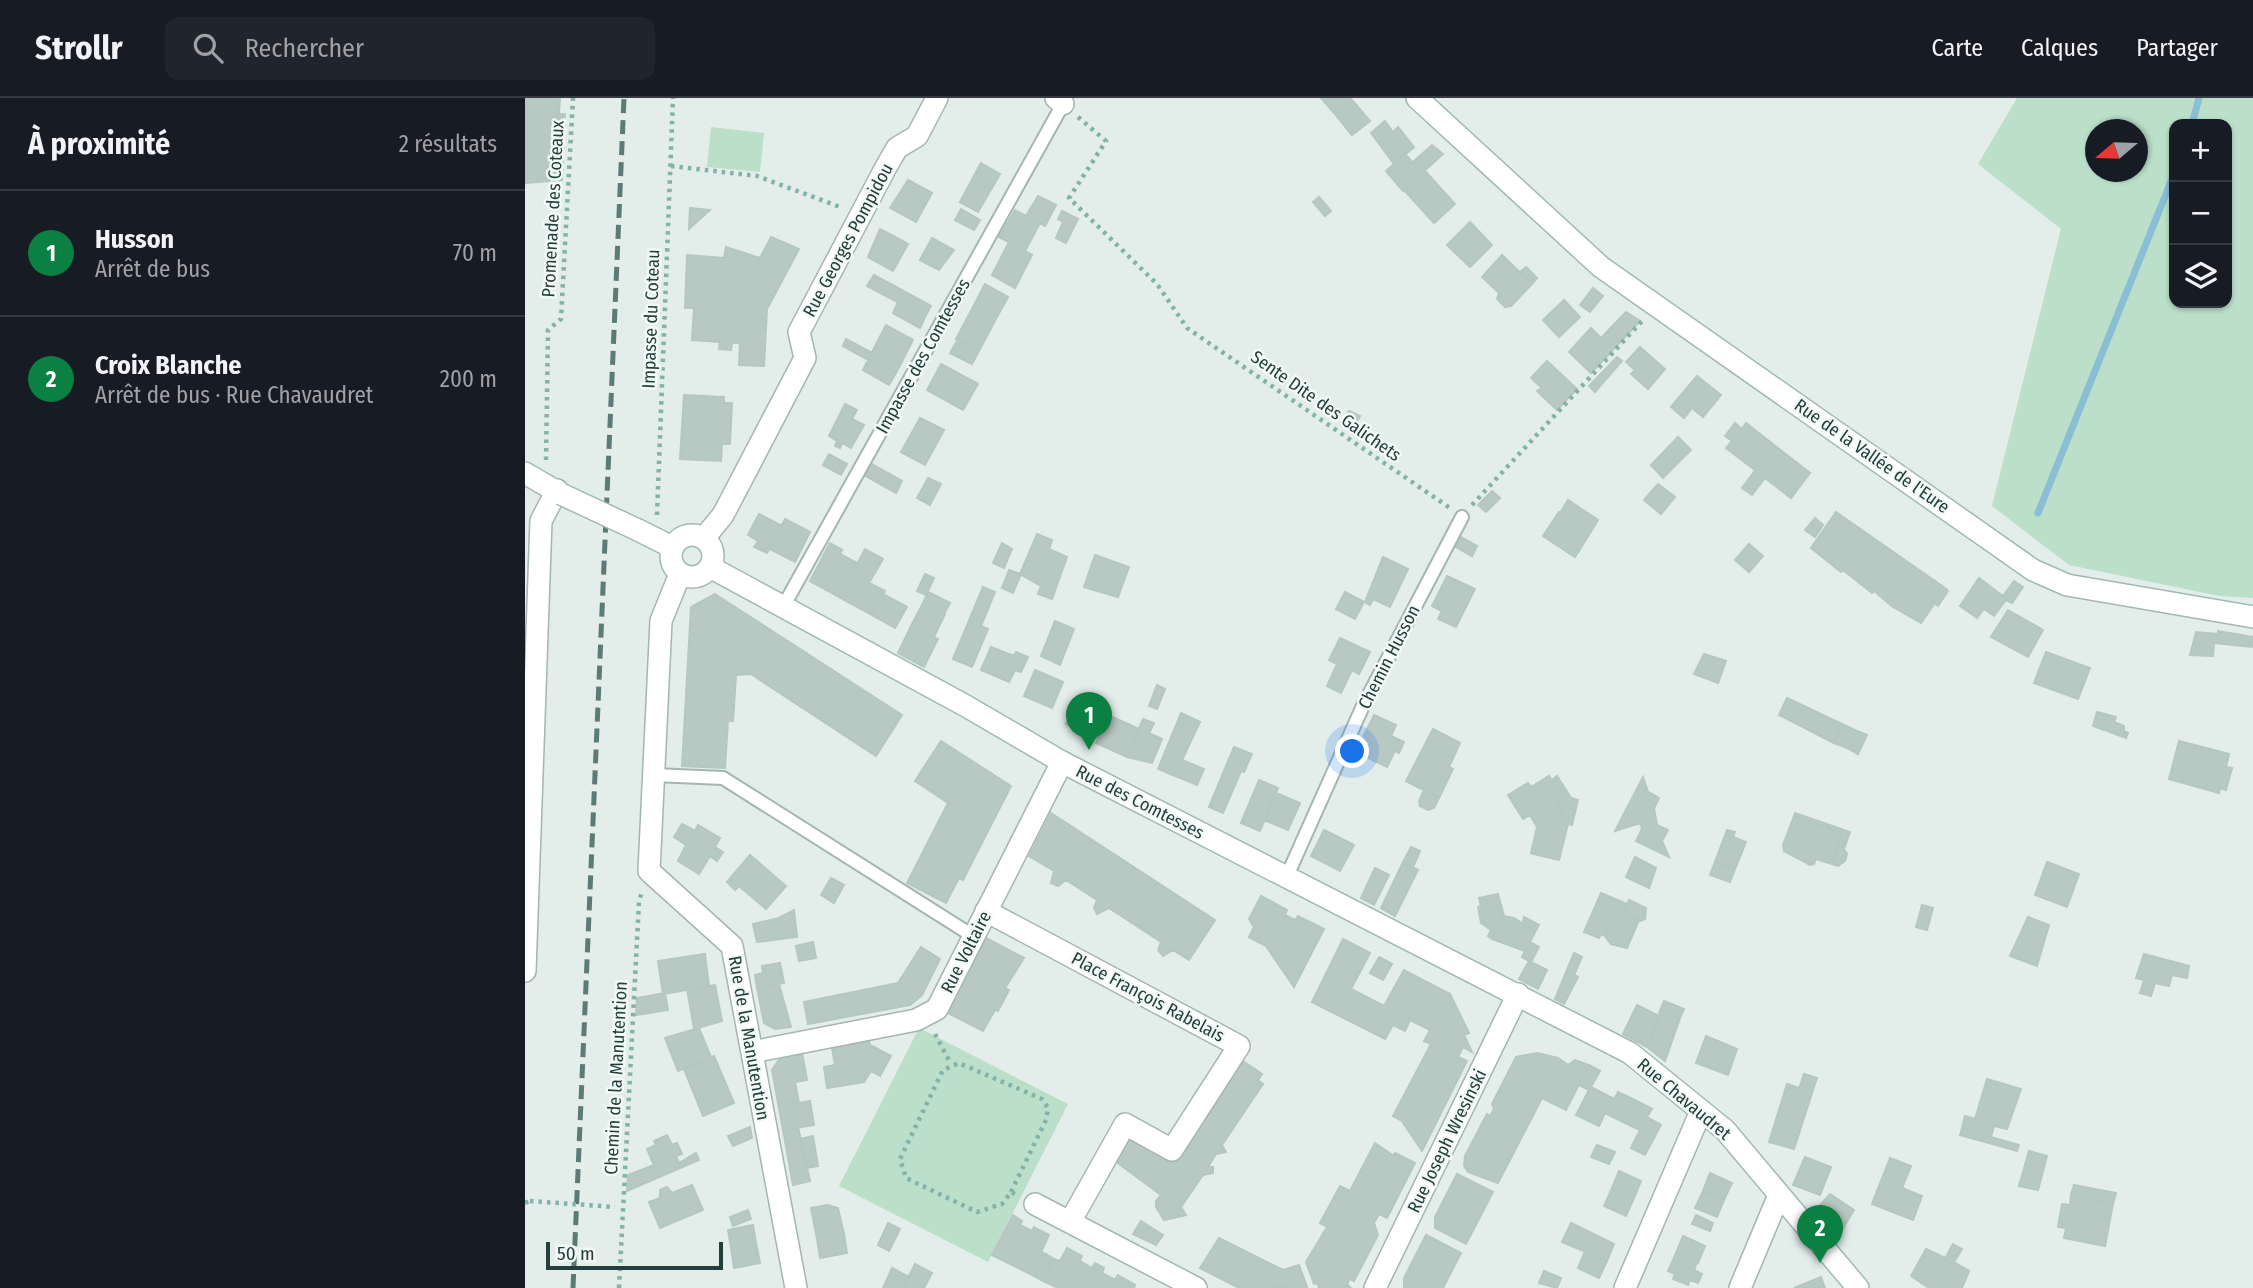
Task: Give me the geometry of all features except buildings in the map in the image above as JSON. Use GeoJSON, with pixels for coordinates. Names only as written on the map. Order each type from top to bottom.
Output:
{"type":"FeatureCollection","features":[{"type":"Feature","properties":{"kind":"street","name":"Rue Georges Pompidou"},"geometry":{"type":"LineString","coordinates":[[704,538],[723,515],[805,358],[799,332],[860,216],[897,148],[916,135],[937,98]]}},
{"type":"Feature","properties":{"kind":"street","name":"Rue de la Vallée de l'Eure"},"geometry":{"type":"LineString","coordinates":[[1417,98],[1601,267],[1654,308],[1867,451],[2033,570],[2067,585],[2253,617]]}},
{"type":"Feature","properties":{"kind":"street"},"geometry":{"type":"LineString","coordinates":[[525,971],[533,518],[546,485],[655,539],[680,574],[700,576],[710,567],[712,548],[704,538],[686,535],[655,539]]}},
{"type":"Feature","properties":{"kind":"street","name":"Rue des Comtesses"},"geometry":{"type":"LineString","coordinates":[[710,567],[1062,762],[1518,994],[1538,1007]]}},
{"type":"Feature","properties":{"kind":"street"},"geometry":{"type":"LineString","coordinates":[[649,871],[661,621],[680,574]]}},
{"type":"Feature","properties":{"kind":"street","name":"Rue Voltaire"},"geometry":{"type":"LineString","coordinates":[[925,1016],[937,1009],[1062,762]]}},
{"type":"Feature","properties":{"kind":"street","name":"Rue de la Manutention"},"geometry":{"type":"LineString","coordinates":[[649,871],[732,946],[796,1288]]}},
{"type":"Feature","properties":{"kind":"street","name":"Place François Rabelais"},"geometry":{"type":"LineString","coordinates":[[986,911],[1239,1046],[1172,1150],[1125,1124],[1070,1222]]}},
{"type":"Feature","properties":{"kind":"street","name":"Rue Joseph Wresinski"},"geometry":{"type":"LineString","coordinates":[[1375,1288],[1518,994]]}},
{"type":"Feature","properties":{"kind":"street","name":"Rue Chavaudret"},"geometry":{"type":"LineString","coordinates":[[1538,1007],[1630,1053],[1725,1130],[1858,1288]]}},
{"type":"Feature","properties":{"kind":"street"},"geometry":{"type":"LineString","coordinates":[[752,1052],[925,1016]]}},
{"type":"Feature","properties":{"kind":"street"},"geometry":{"type":"LineString","coordinates":[[1625,1288],[1701,1111]]}},
{"type":"Feature","properties":{"kind":"street"},"geometry":{"type":"LineString","coordinates":[[1741,1288],[1779,1195]]}},
{"type":"Feature","properties":{"kind":"street"},"geometry":{"type":"LineString","coordinates":[[1035,1204],[1196,1288]]}},
{"type":"Feature","properties":{"kind":"lane","name":"Impasse des Comtesses"},"geometry":{"type":"LineString","coordinates":[[783,607],[1060,101]]}},
{"type":"Feature","properties":{"kind":"lane","name":"Chemin Husson"},"geometry":{"type":"LineString","coordinates":[[1287,876],[1362,708],[1462,517]]}},
{"type":"Feature","properties":{"kind":"lane"},"geometry":{"type":"LineString","coordinates":[[654,775],[723,778],[973,936]]}},
{"type":"Feature","properties":{"kind":"path","name":"Promenade des Coteaux"},"geometry":{"type":"LineString","coordinates":[[546,485],[548,330],[561,319],[573,98]]}},
{"type":"Feature","properties":{"kind":"path","name":"Impasse du Coteau"},"geometry":{"type":"LineString","coordinates":[[655,539],[673,98]]}},
{"type":"Feature","properties":{"kind":"path","name":"Sente Dite des Galichets"},"geometry":{"type":"LineString","coordinates":[[1060,101],[1106,141],[1069,198],[1157,284],[1187,328],[1462,517]]}},
{"type":"Feature","properties":{"kind":"path"},"geometry":{"type":"LineString","coordinates":[[671,166],[757,176],[817,196],[860,216]]}},
{"type":"Feature","properties":{"kind":"path"},"geometry":{"type":"LineString","coordinates":[[1462,517],[1654,308]]}},
{"type":"Feature","properties":{"kind":"path","name":"Chemin de la Manutention"},"geometry":{"type":"LineString","coordinates":[[619,1288],[639,902],[649,871]]}},
{"type":"Feature","properties":{"kind":"path"},"geometry":{"type":"LineString","coordinates":[[925,1016],[951,1064]]}},
{"type":"Feature","properties":{"kind":"path"},"geometry":{"type":"LineString","coordinates":[[959,1063],[1042,1099],[1048,1108],[1046,1120],[1011,1192],[1003,1204],[977,1212],[906,1178],[902,1171],[900,1160],[943,1070],[951,1064],[959,1063]]}},
{"type":"Feature","properties":{"kind":"path"},"geometry":{"type":"LineString","coordinates":[[1011,1192],[1035,1204]]}},
{"type":"Feature","properties":{"kind":"path"},"geometry":{"type":"LineString","coordinates":[[528,1202],[623,1208]]}},
{"type":"Feature","properties":{"kind":"green space"},"geometry":{"type":"Polygon","coordinates":[[[2017,98],[2253,98],[2253,598],[2219,596],[2069,565],[1992,506],[2061,229],[1978,164],[2017,98]]]}},
{"type":"Feature","properties":{"kind":"green space"},"geometry":{"type":"Polygon","coordinates":[[[711,127],[764,133],[760,172],[707,167],[711,127]]]}},
{"type":"Feature","properties":{"kind":"green space"},"geometry":{"type":"Polygon","coordinates":[[[919,1028],[1068,1104],[988,1262],[839,1186],[919,1028]]]}},
{"type":"Feature","properties":{"kind":"waterway"},"geometry":{"type":"LineString","coordinates":[[2193,119],[2199,98]]}},
{"type":"Feature","properties":{"kind":"waterway"},"geometry":{"type":"LineString","coordinates":[[2038,513],[2171,182]]}},
{"type":"Feature","properties":{"kind":"railway"},"geometry":{"type":"LineString","coordinates":[[573,1288],[624,98]]}},
{"type":"Feature","properties":{"kind":"place","name":"Husson"},"geometry":{"type":"Point","coordinates":[1089,750]}},
{"type":"Feature","properties":{"kind":"place","name":"Croix Blanche"},"geometry":{"type":"Point","coordinates":[1820,1263]}}]}
